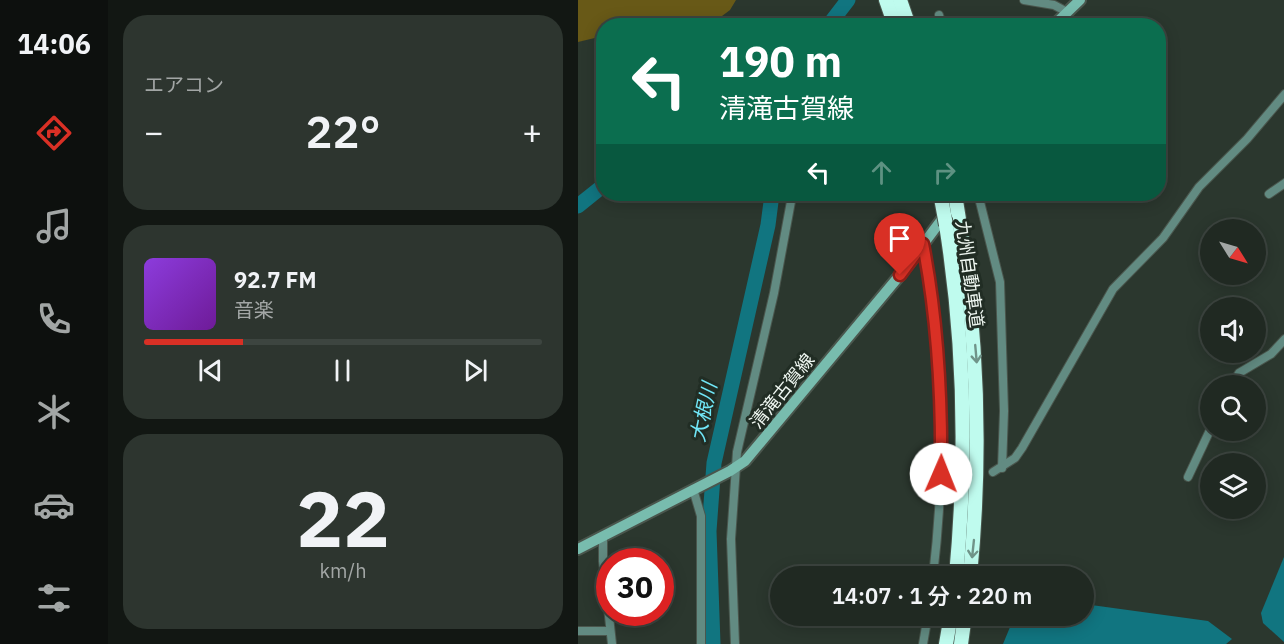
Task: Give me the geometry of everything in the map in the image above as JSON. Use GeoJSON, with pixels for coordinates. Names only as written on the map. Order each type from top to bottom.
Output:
{"type":"FeatureCollection","features":[{"type":"Feature","properties":{"kind":"highway"},"geometry":{"type":"LineString","coordinates":[[886,0],[892,18]]}},
{"type":"Feature","properties":{"kind":"highway"},"geometry":{"type":"LineString","coordinates":[[900,0],[906,18]]}},
{"type":"Feature","properties":{"kind":"highway","name":"九州自動車道"},"geometry":{"type":"LineString","coordinates":[[945,201],[946,225],[959,316],[964,392],[961,523],[957,566]]}},
{"type":"Feature","properties":{"kind":"highway","name":"九州自動車道"},"geometry":{"type":"LineString","coordinates":[[949,201],[958,213],[973,319],[978,398],[976,520],[971,566]]}},
{"type":"Feature","properties":{"kind":"highway"},"geometry":{"type":"LineString","coordinates":[[946,644],[949,626]]}},
{"type":"Feature","properties":{"kind":"highway"},"geometry":{"type":"LineString","coordinates":[[960,644],[963,626]]}},
{"type":"Feature","properties":{"kind":"main road"},"geometry":{"type":"LineString","coordinates":[[1061,18],[1079,0]]}},
{"type":"Feature","properties":{"kind":"main road","name":"清滝古賀線"},"geometry":{"type":"LineString","coordinates":[[578,549],[734,468],[753,452],[923,244],[955,201]]}},
{"type":"Feature","properties":{"kind":"street"},"geometry":{"type":"LineString","coordinates":[[1024,0],[1054,5],[1067,12]]}},
{"type":"Feature","properties":{"kind":"street"},"geometry":{"type":"LineString","coordinates":[[994,472],[1015,458],[1036,426],[1078,347],[1113,289],[1155,248],[1199,187],[1247,139],[1284,94]]}},
{"type":"Feature","properties":{"kind":"street"},"geometry":{"type":"LineString","coordinates":[[1268,194],[1284,183]]}},
{"type":"Feature","properties":{"kind":"street"},"geometry":{"type":"LineString","coordinates":[[735,644],[731,539],[734,468],[774,293],[791,201]]}},
{"type":"Feature","properties":{"kind":"street"},"geometry":{"type":"LineString","coordinates":[[980,201],[1000,282],[1004,411],[1002,468]]}},
{"type":"Feature","properties":{"kind":"street"},"geometry":{"type":"LineString","coordinates":[[923,244],[935,306],[941,411],[941,474],[935,566]]}},
{"type":"Feature","properties":{"kind":"street"},"geometry":{"type":"LineString","coordinates":[[1238,375],[1271,354],[1284,339]]}},
{"type":"Feature","properties":{"kind":"street"},"geometry":{"type":"LineString","coordinates":[[1188,477],[1205,441]]}},
{"type":"Feature","properties":{"kind":"street"},"geometry":{"type":"LineString","coordinates":[[941,474],[954,474]]}},
{"type":"Feature","properties":{"kind":"street"},"geometry":{"type":"LineString","coordinates":[[693,489],[701,516],[701,644]]}},
{"type":"Feature","properties":{"kind":"street"},"geometry":{"type":"LineString","coordinates":[[603,536],[612,644]]}},
{"type":"Feature","properties":{"kind":"street"},"geometry":{"type":"LineString","coordinates":[[923,644],[926,626]]}},
{"type":"Feature","properties":{"kind":"street"},"geometry":{"type":"LineString","coordinates":[[578,631],[610,631]]}},
{"type":"Feature","properties":{"kind":"shaded area"},"geometry":{"type":"Polygon","coordinates":[[[578,0],[736,0],[730,10],[719,18],[596,18],[596,38],[578,42],[578,0]]]}},
{"type":"Feature","properties":{"kind":"water"},"geometry":{"type":"Polygon","coordinates":[[[1284,557],[1284,642],[1263,623],[1261,613],[1284,557]]]}},
{"type":"Feature","properties":{"kind":"water"},"geometry":{"type":"Polygon","coordinates":[[[1094,605],[1208,621],[1232,639],[1226,644],[1003,644],[1010,626],[1094,626],[1094,605]]]}},
{"type":"Feature","properties":{"kind":"waterway","name":"大根川"},"geometry":{"type":"LineString","coordinates":[[834,18],[848,0]]}},
{"type":"Feature","properties":{"kind":"waterway"},"geometry":{"type":"LineString","coordinates":[[578,206],[596,191]]}},
{"type":"Feature","properties":{"kind":"waterway","name":"大根川"},"geometry":{"type":"LineString","coordinates":[[713,644],[709,531],[714,463],[768,225],[771,201]]}},
{"type":"Feature","properties":{"kind":"route"},"geometry":{"type":"LineString","coordinates":[[900,275],[923,244],[935,306],[941,411],[941,474]]}}]}
